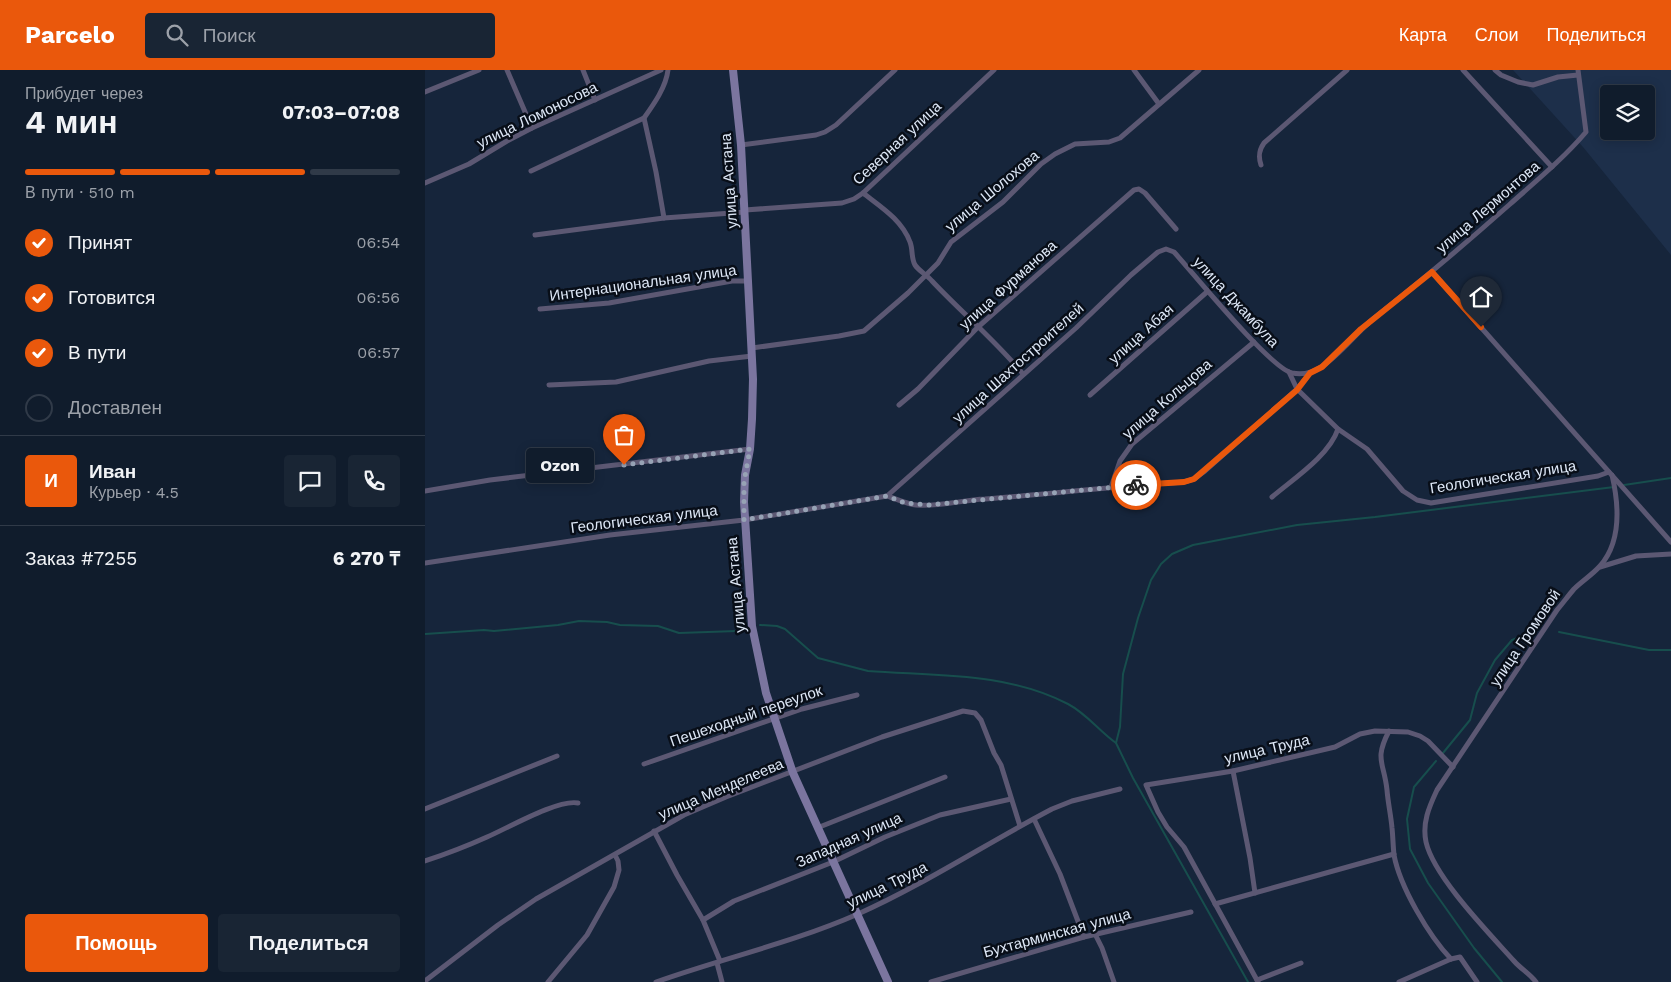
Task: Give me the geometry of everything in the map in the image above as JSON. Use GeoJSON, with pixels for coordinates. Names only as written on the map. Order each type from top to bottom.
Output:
{"type":"FeatureCollection","features":[{"type":"Feature","properties":{"kind":"street"},"geometry":{"type":"LineString","coordinates":[[425,92],[479,70]]}},
{"type":"Feature","properties":{"kind":"street"},"geometry":{"type":"LineString","coordinates":[[507,70],[532,128]]}},
{"type":"Feature","properties":{"kind":"street"},"geometry":{"type":"LineString","coordinates":[[583,70],[595,100]]}},
{"type":"Feature","properties":{"kind":"street","name":"улица Ломоносова"},"geometry":{"type":"LineString","coordinates":[[425,183],[469,164],[532,128],[661,70]]}},
{"type":"Feature","properties":{"kind":"street"},"geometry":{"type":"LineString","coordinates":[[531,171],[644,118],[664,84],[668,70]]}},
{"type":"Feature","properties":{"kind":"street","name":"улица Астана"},"geometry":{"type":"LineString","coordinates":[[733,70],[741,145],[752,352],[752,419],[750,449],[744,482],[744,520],[752,626],[766,693],[793,773],[888,982]]}},
{"type":"Feature","properties":{"kind":"street"},"geometry":{"type":"LineString","coordinates":[[741,145],[816,135],[825,132],[836,125],[895,70]]}},
{"type":"Feature","properties":{"kind":"street","name":"Северная улица"},"geometry":{"type":"LineString","coordinates":[[535,235],[664,218],[842,203],[854,199],[863,193],[994,70]]}},
{"type":"Feature","properties":{"kind":"street"},"geometry":{"type":"LineString","coordinates":[[1134,70],[1159,104]]}},
{"type":"Feature","properties":{"kind":"street","name":"улица Шолохова"},"geometry":{"type":"LineString","coordinates":[[549,385],[616,382],[752,352],[863,331],[908,293],[938,263],[951,242],[1003,202],[1041,164],[1055,154],[1075,144],[1115,141],[1199,70]]}},
{"type":"Feature","properties":{"kind":"street"},"geometry":{"type":"LineString","coordinates":[[1261,165],[1259,150],[1264,143],[1347,70]]}},
{"type":"Feature","properties":{"kind":"street"},"geometry":{"type":"LineString","coordinates":[[1463,70],[1553,167]]}},
{"type":"Feature","properties":{"kind":"street"},"geometry":{"type":"LineString","coordinates":[[1495,70],[1501,75],[1518,82],[1533,85],[1578,72]]}},
{"type":"Feature","properties":{"kind":"street","name":"улица Лермонтова"},"geometry":{"type":"LineString","coordinates":[[1194,479],[1297,390],[1310,373],[1322,367],[1361,329],[1432,272],[1553,167],[1586,132],[1578,72]]}},
{"type":"Feature","properties":{"kind":"street"},"geometry":{"type":"LineString","coordinates":[[644,118],[664,218]]}},
{"type":"Feature","properties":{"kind":"street","name":"улица Фурманова"},"geometry":{"type":"LineString","coordinates":[[899,405],[918,389],[978,327],[1134,190],[1139,189],[1145,192],[1176,229]]}},
{"type":"Feature","properties":{"kind":"street"},"geometry":{"type":"LineString","coordinates":[[863,193],[893,217],[903,229],[911,243],[915,265],[927,274],[955,306],[999,345],[1023,374]]}},
{"type":"Feature","properties":{"kind":"street","name":"улица Джамбула"},"geometry":{"type":"LineString","coordinates":[[1166,248],[1174,252],[1278,365],[1289,372],[1297,374],[1310,373]]}},
{"type":"Feature","properties":{"kind":"street","name":"улица Шахтостроителей"},"geometry":{"type":"LineString","coordinates":[[887,496],[1076,328],[1131,275],[1158,252],[1166,248]]}},
{"type":"Feature","properties":{"kind":"street"},"geometry":{"type":"LineString","coordinates":[[1432,272],[1671,542]]}},
{"type":"Feature","properties":{"kind":"street","name":"Интернациональная улица"},"geometry":{"type":"LineString","coordinates":[[540,310],[609,302],[732,281],[749,281]]}},
{"type":"Feature","properties":{"kind":"street","name":"улица Абая"},"geometry":{"type":"LineString","coordinates":[[1091,395],[1208,291]]}},
{"type":"Feature","properties":{"kind":"street","name":"улица Кольцова"},"geometry":{"type":"LineString","coordinates":[[1111,487],[1120,460],[1132,444],[1255,342]]}},
{"type":"Feature","properties":{"kind":"street","name":"улица Джамбула"},"geometry":{"type":"LineString","coordinates":[[1289,372],[1297,390],[1338,430]]}},
{"type":"Feature","properties":{"kind":"street"},"geometry":{"type":"LineString","coordinates":[[1272,497],[1331,444],[1338,430]]}},
{"type":"Feature","properties":{"kind":"street","name":"Геологическая улица"},"geometry":{"type":"LineString","coordinates":[[1338,430],[1367,449],[1403,491],[1417,500],[1431,502],[1611,473]]}},
{"type":"Feature","properties":{"kind":"street"},"geometry":{"type":"LineString","coordinates":[[425,491],[490,480],[750,449]]}},
{"type":"Feature","properties":{"kind":"street","name":"улица Громовой"},"geometry":{"type":"LineString","coordinates":[[1536,982],[1531,975],[1516,963],[1467,908],[1441,873],[1429,851],[1425,826],[1428,809],[1437,790],[1557,610],[1575,588],[1599,567],[1609,555],[1616,533],[1617,505],[1611,473]]}},
{"type":"Feature","properties":{"kind":"street","name":"Геологическая улица"},"geometry":{"type":"LineString","coordinates":[[425,562],[610,535],[744,520],[887,496],[905,503],[928,505],[1059,494],[1111,487],[1184,482],[1194,479]]}},
{"type":"Feature","properties":{"kind":"street"},"geometry":{"type":"LineString","coordinates":[[1599,567],[1636,556],[1671,554]]}},
{"type":"Feature","properties":{"kind":"street","name":"Пешеходный переулок"},"geometry":{"type":"LineString","coordinates":[[644,764],[775,720],[802,709],[857,695]]}},
{"type":"Feature","properties":{"kind":"street","name":"улица Менделеева"},"geometry":{"type":"LineString","coordinates":[[425,980],[536,899],[684,815],[883,737],[963,711],[975,713],[981,720],[994,754],[1001,765],[1011,799]]}},
{"type":"Feature","properties":{"kind":"street"},"geometry":{"type":"LineString","coordinates":[[1389,731],[1380,750],[1381,764],[1387,787],[1394,854],[1398,870],[1413,905],[1451,959]]}},
{"type":"Feature","properties":{"kind":"street","name":"улица Труда"},"geometry":{"type":"LineString","coordinates":[[1215,904],[1184,848],[1158,812],[1147,785],[1233,771],[1335,747],[1360,734],[1389,731],[1408,732],[1420,736],[1428,741],[1453,767]]}},
{"type":"Feature","properties":{"kind":"street"},"geometry":{"type":"LineString","coordinates":[[425,809],[557,756]]}},
{"type":"Feature","properties":{"kind":"street"},"geometry":{"type":"LineString","coordinates":[[1233,771],[1255,893]]}},
{"type":"Feature","properties":{"kind":"street"},"geometry":{"type":"LineString","coordinates":[[817,828],[945,777]]}},
{"type":"Feature","properties":{"kind":"street","name":"улица Труда"},"geometry":{"type":"LineString","coordinates":[[656,982],[806,934],[858,914],[923,882],[1034,819],[1073,801],[1119,789]]}},
{"type":"Feature","properties":{"kind":"street"},"geometry":{"type":"LineString","coordinates":[[1011,799],[1020,826]]}},
{"type":"Feature","properties":{"kind":"street","name":"Западная улица"},"geometry":{"type":"LineString","coordinates":[[703,920],[734,901],[833,862],[885,837],[940,815],[1011,799]]}},
{"type":"Feature","properties":{"kind":"street"},"geometry":{"type":"LineString","coordinates":[[425,861],[487,837],[553,807],[571,802],[578,803]]}},
{"type":"Feature","properties":{"kind":"street"},"geometry":{"type":"LineString","coordinates":[[1034,819],[1060,874],[1084,937]]}},
{"type":"Feature","properties":{"kind":"street"},"geometry":{"type":"LineString","coordinates":[[654,831],[703,920],[719,962],[722,982]]}},
{"type":"Feature","properties":{"kind":"street"},"geometry":{"type":"LineString","coordinates":[[1301,963],[1257,981],[1215,904],[1394,854]]}},
{"type":"Feature","properties":{"kind":"street"},"geometry":{"type":"LineString","coordinates":[[548,982],[587,936],[614,887],[619,870],[615,855]]}},
{"type":"Feature","properties":{"kind":"street","name":"Бухтарминская улица"},"geometry":{"type":"LineString","coordinates":[[931,982],[1095,934],[1191,912]]}},
{"type":"Feature","properties":{"kind":"street"},"geometry":{"type":"LineString","coordinates":[[1095,934],[1114,982]]}},
{"type":"Feature","properties":{"kind":"street"},"geometry":{"type":"LineString","coordinates":[[1399,982],[1451,959],[1460,957],[1477,982]]}},
{"type":"Feature","properties":{"kind":"shaded area"},"geometry":{"type":"Polygon","coordinates":[[[1513,70],[1671,70],[1671,255],[1583,147],[1513,70]]]}},
{"type":"Feature","properties":{"kind":"waterway"},"geometry":{"type":"LineString","coordinates":[[1624,485],[1671,478]]}},
{"type":"Feature","properties":{"kind":"waterway"},"geometry":{"type":"LineString","coordinates":[[1248,982],[1133,778],[1116,743],[1120,727],[1123,674],[1138,618],[1151,580],[1161,564],[1172,554],[1193,545],[1297,525],[1614,487]]}},
{"type":"Feature","properties":{"kind":"waterway"},"geometry":{"type":"LineString","coordinates":[[425,634],[494,631],[558,625],[579,621],[658,626],[679,633],[737,631]]}},
{"type":"Feature","properties":{"kind":"waterway"},"geometry":{"type":"LineString","coordinates":[[760,625],[777,626],[785,629],[818,658],[868,671],[970,677],[1020,686],[1045,694],[1075,708],[1116,743]]}},
{"type":"Feature","properties":{"kind":"waterway"},"geometry":{"type":"LineString","coordinates":[[1443,753],[1470,720],[1477,693],[1495,660],[1512,640],[1533,632]]}},
{"type":"Feature","properties":{"kind":"waterway"},"geometry":{"type":"LineString","coordinates":[[1559,632],[1649,650],[1671,650]]}},
{"type":"Feature","properties":{"kind":"waterway"},"geometry":{"type":"LineString","coordinates":[[1436,761],[1414,787],[1407,819],[1410,849],[1428,883],[1474,948],[1502,982]]}},
{"type":"Feature","properties":{"kind":"way so far"},"geometry":{"type":"LineString","coordinates":[[624,465],[750,449],[744,482],[744,520],[887,496],[905,503],[928,505],[1059,494],[1136,485]]}},
{"type":"Feature","properties":{"kind":"place","name":"Ozon"},"geometry":{"type":"Point","coordinates":[624,465]}},
{"type":"Feature","properties":{"kind":"route"},"geometry":{"type":"LineString","coordinates":[[1136,485],[1184,482],[1194,479],[1297,390],[1310,373],[1322,367],[1361,329],[1432,272],[1481,327]]}}]}
